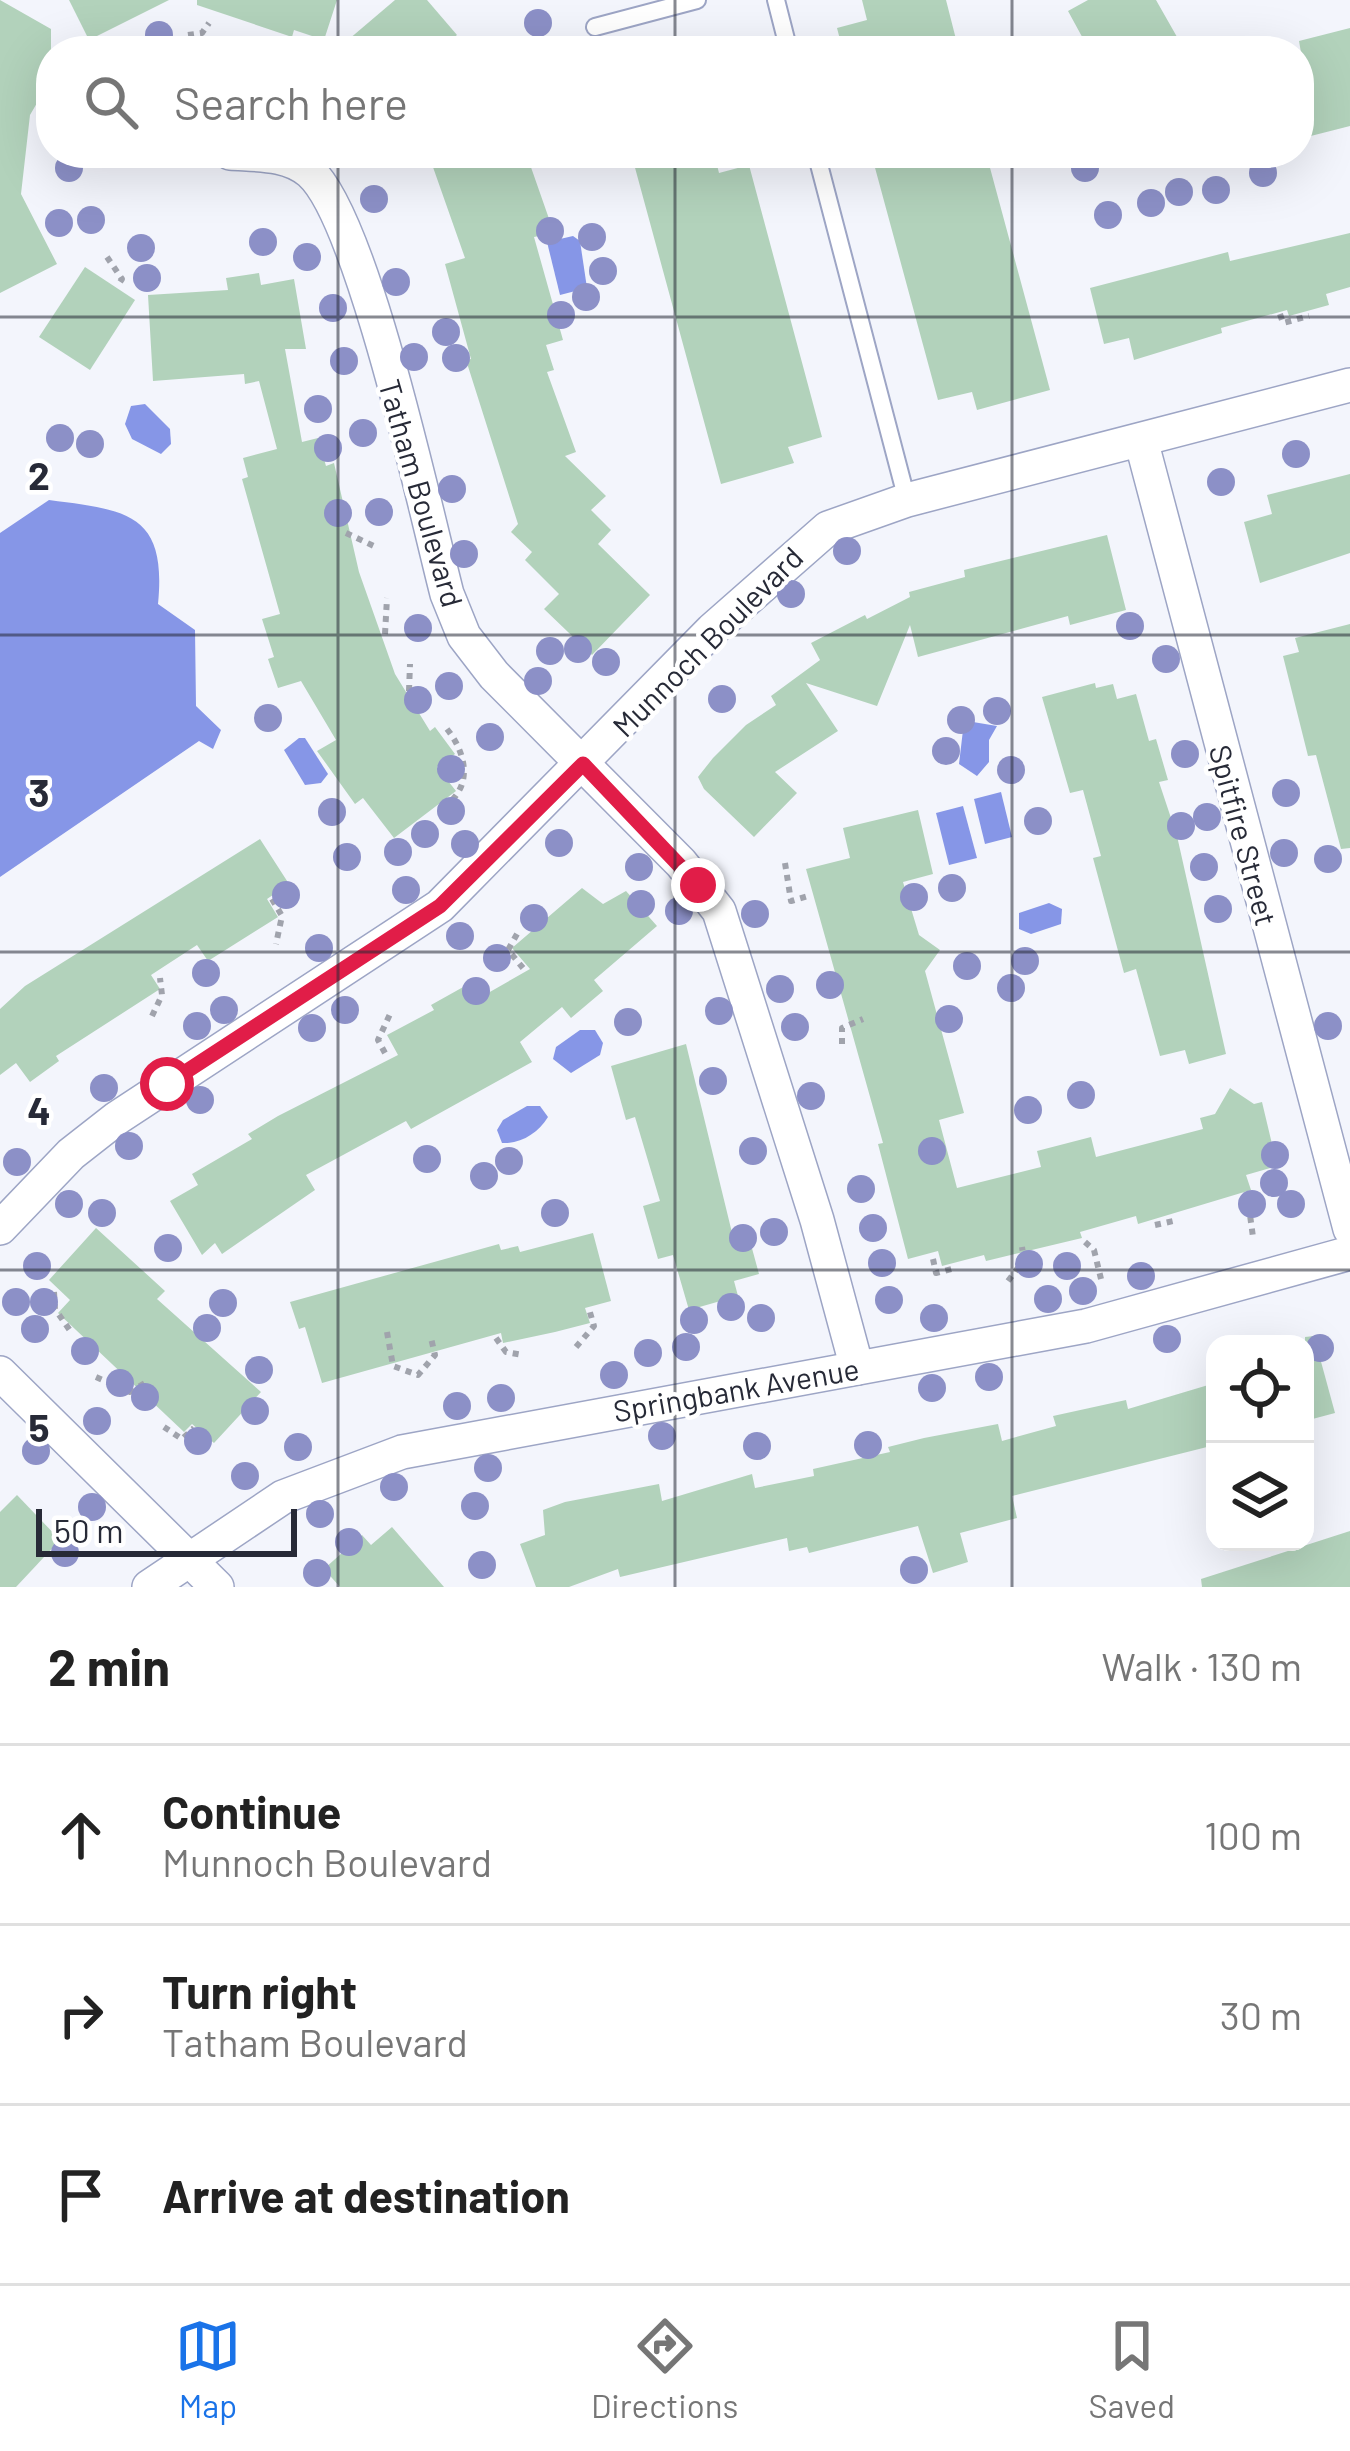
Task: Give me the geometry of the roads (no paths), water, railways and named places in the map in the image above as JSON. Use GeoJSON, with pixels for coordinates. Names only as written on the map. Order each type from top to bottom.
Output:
{"type":"FeatureCollection","features":[{"type":"Feature","properties":{"kind":"street","name":"Tatham Boulevard"},"geometry":{"type":"LineString","coordinates":[[302,168],[310,172],[332,205],[362,274],[447,594],[464,636],[494,676],[681,863],[718,911],[817,1220],[856,1367]]}},
{"type":"Feature","properties":{"kind":"street","name":"Munnoch Boulevard"},"geometry":{"type":"LineString","coordinates":[[0,1228],[71,1154],[117,1118],[440,906],[658,684],[807,542],[854,515],[1350,385]]}},
{"type":"Feature","properties":{"kind":"street","name":"Spitfire Street"},"geometry":{"type":"LineString","coordinates":[[1141,440],[1350,1229]]}},
{"type":"Feature","properties":{"kind":"street","name":"Springbank Avenue"},"geometry":{"type":"LineString","coordinates":[[149,1587],[252,1514],[362,1463],[1085,1327],[1350,1253]]}},
{"type":"Feature","properties":{"kind":"street"},"geometry":{"type":"LineString","coordinates":[[0,1373],[193,1558],[217,1587]]}},
{"type":"Feature","properties":{"kind":"lane"},"geometry":{"type":"LineString","coordinates":[[595,27],[697,0]]}},
{"type":"Feature","properties":{"kind":"lane"},"geometry":{"type":"LineString","coordinates":[[776,0],[785,36]]}},
{"type":"Feature","properties":{"kind":"lane"},"geometry":{"type":"LineString","coordinates":[[820,168],[907,500]]}},
{"type":"Feature","properties":{"kind":"water"},"geometry":{"type":"Polygon","coordinates":[[[573,236],[580,241],[587,288],[560,295],[547,242],[573,236]]]}},
{"type":"Feature","properties":{"kind":"water"},"geometry":{"type":"Polygon","coordinates":[[[145,404],[170,429],[171,444],[161,454],[132,439],[125,424],[131,406],[145,404]]]}},
{"type":"Feature","properties":{"kind":"water"},"geometry":{"type":"Polygon","coordinates":[[[49,500],[120,513],[148,534],[156,551],[158,604],[195,630],[196,706],[221,730],[213,749],[199,741],[0,877],[0,533],[49,500]]]}},
{"type":"Feature","properties":{"kind":"water"},"geometry":{"type":"Polygon","coordinates":[[[973,722],[997,726],[989,740],[989,762],[977,776],[959,764],[963,730],[973,722]]]}},
{"type":"Feature","properties":{"kind":"water"},"geometry":{"type":"Polygon","coordinates":[[[305,738],[328,774],[321,783],[305,785],[284,750],[305,738]]]}},
{"type":"Feature","properties":{"kind":"water"},"geometry":{"type":"Polygon","coordinates":[[[1001,792],[1012,837],[985,844],[974,799],[1001,792]]]}},
{"type":"Feature","properties":{"kind":"water"},"geometry":{"type":"Polygon","coordinates":[[[963,806],[977,858],[949,865],[936,813],[963,806]]]}},
{"type":"Feature","properties":{"kind":"water"},"geometry":{"type":"Polygon","coordinates":[[[1049,903],[1062,909],[1061,924],[1031,934],[1019,929],[1019,913],[1049,903]]]}},
{"type":"Feature","properties":{"kind":"water"},"geometry":{"type":"Polygon","coordinates":[[[580,1030],[595,1030],[603,1043],[600,1055],[571,1073],[553,1059],[556,1047],[580,1030]]]}},
{"type":"Feature","properties":{"kind":"water"},"geometry":{"type":"Polygon","coordinates":[[[527,1106],[540,1106],[548,1117],[528,1136],[502,1143],[497,1130],[503,1120],[527,1106]]]}}]}
